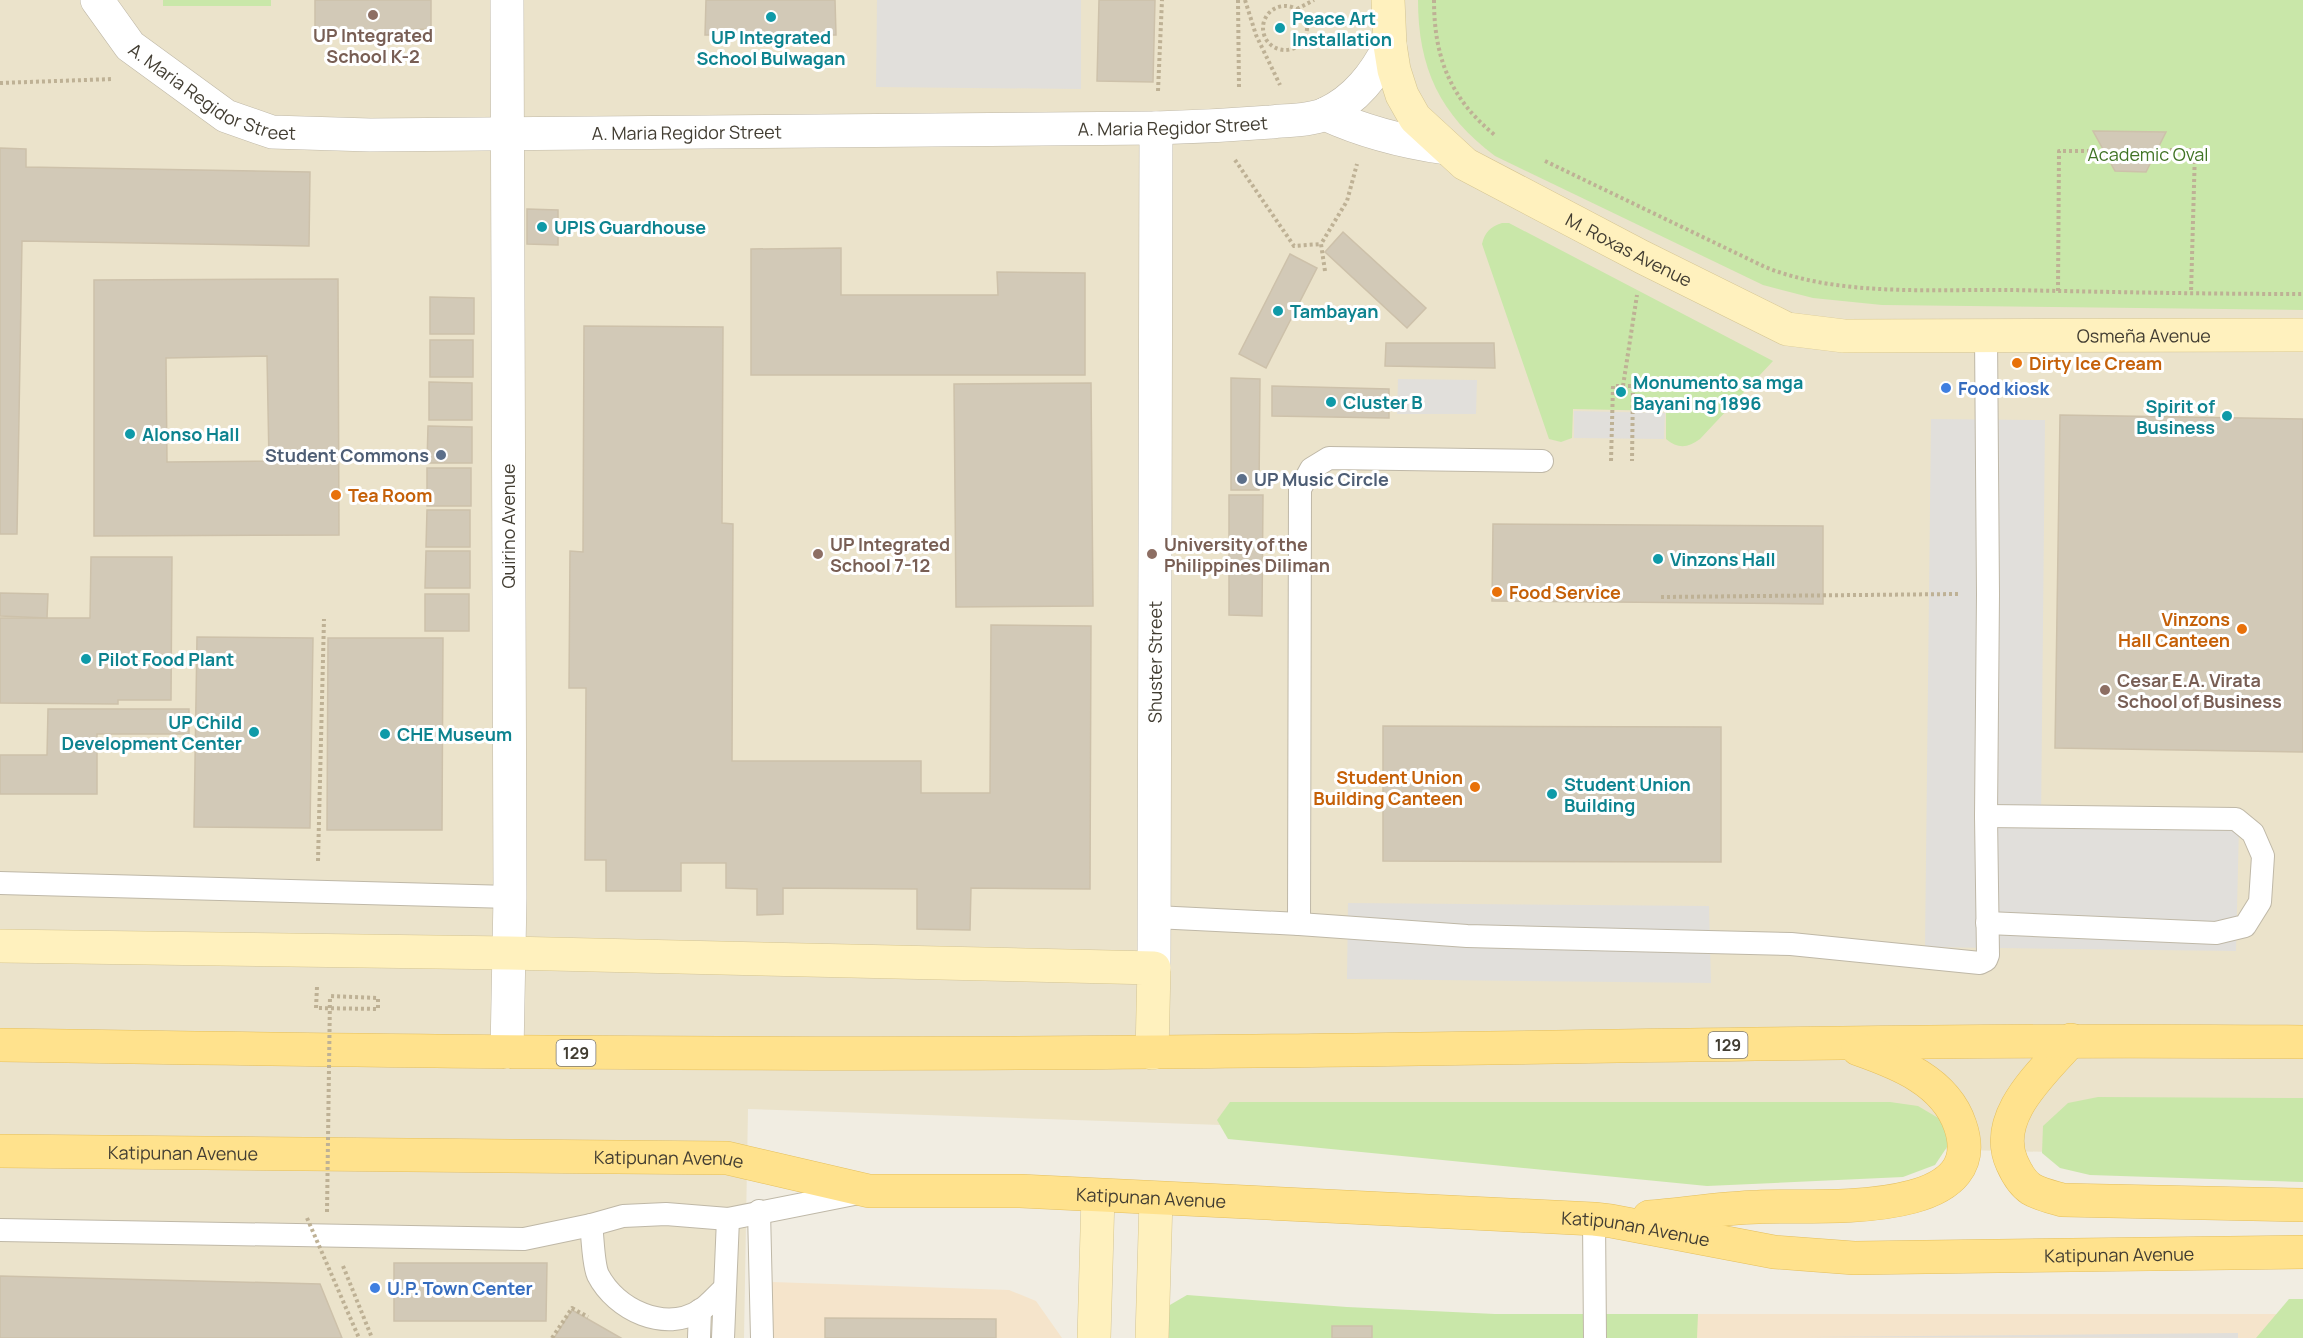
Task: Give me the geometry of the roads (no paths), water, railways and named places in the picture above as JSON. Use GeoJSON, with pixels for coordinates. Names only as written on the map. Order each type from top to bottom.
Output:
{"type":"FeatureCollection","features":[{"type":"Feature","properties":{"kind":"main road","name":"129"},"geometry":{"type":"LineString","coordinates":[[0,1045],[507,1053],[1152,1053],[2071,1040],[2303,1042]]}},
{"type":"Feature","properties":{"kind":"main road"},"geometry":{"type":"LineString","coordinates":[[2071,1040],[2024,1096],[2009,1123],[2007,1152],[2017,1173],[2031,1189],[2062,1200],[2303,1205]]}},
{"type":"Feature","properties":{"kind":"main road"},"geometry":{"type":"LineString","coordinates":[[1603,1220],[1756,1207],[1869,1204],[1907,1199],[1927,1193],[1945,1182],[1959,1167],[1965,1150],[1964,1134],[1958,1116],[1946,1099],[1927,1081],[1889,1060],[1843,1044]]}},
{"type":"Feature","properties":{"kind":"main road","name":"Katipunan Avenue"},"geometry":{"type":"LineString","coordinates":[[0,1151],[728,1158],[869,1191],[1020,1191],[1603,1220],[1774,1252],[1854,1258],[2303,1252]]}},
{"type":"Feature","properties":{"kind":"street","name":"A. Maria Regidor Street"},"geometry":{"type":"LineString","coordinates":[[97,0],[130,46],[148,60],[226,116],[272,132],[507,135],[1156,128],[1226,125],[1311,117],[1419,144],[1446,148]]}},
{"type":"Feature","properties":{"kind":"street","name":"Quirino Avenue"},"geometry":{"type":"LineString","coordinates":[[507,0],[510,897],[507,1053]]}},
{"type":"Feature","properties":{"kind":"street","name":"M. Roxas Avenue"},"geometry":{"type":"LineString","coordinates":[[1388,0],[1390,45],[1394,70],[1406,103],[1415,118],[1465,165],[1787,329],[1844,336],[1986,335]]}},
{"type":"Feature","properties":{"kind":"street","name":"A. Maria Regidor Street"},"geometry":{"type":"LineString","coordinates":[[1311,117],[1357,93],[1370,79],[1390,45]]}},
{"type":"Feature","properties":{"kind":"street","name":"Shuster Street"},"geometry":{"type":"LineString","coordinates":[[1152,1053],[1155,917],[1156,128]]}},
{"type":"Feature","properties":{"kind":"street","name":"Osmeña Avenue"},"geometry":{"type":"LineString","coordinates":[[1986,335],[2303,335]]}},
{"type":"Feature","properties":{"kind":"street"},"geometry":{"type":"LineString","coordinates":[[0,946],[509,953],[1154,968]]}},
{"type":"Feature","properties":{"kind":"street"},"geometry":{"type":"LineString","coordinates":[[1094,1338],[1098,1196]]}},
{"type":"Feature","properties":{"kind":"street"},"geometry":{"type":"LineString","coordinates":[[1152,1338],[1155,1199]]}},
{"type":"Feature","properties":{"kind":"lane"},"geometry":{"type":"LineString","coordinates":[[1155,917],[1467,936],[1791,944],[1980,963],[1986,960],[1988,955],[1986,335]]}},
{"type":"Feature","properties":{"kind":"lane"},"geometry":{"type":"LineString","coordinates":[[1299,924],[1300,489],[1311,469],[1329,458],[1542,461]]}},
{"type":"Feature","properties":{"kind":"lane"},"geometry":{"type":"LineString","coordinates":[[1986,816],[2236,819],[2253,833],[2263,856],[2260,902],[2245,926],[2216,933],[1987,923]]}},
{"type":"Feature","properties":{"kind":"lane"},"geometry":{"type":"LineString","coordinates":[[0,883],[510,897]]}},
{"type":"Feature","properties":{"kind":"lane"},"geometry":{"type":"LineString","coordinates":[[0,1230],[524,1239],[591,1225],[623,1215],[666,1214],[728,1219],[759,1211],[869,1191]]}},
{"type":"Feature","properties":{"kind":"lane"},"geometry":{"type":"LineString","coordinates":[[759,1211],[762,1338]]}},
{"type":"Feature","properties":{"kind":"lane"},"geometry":{"type":"LineString","coordinates":[[723,1338],[728,1219]]}},
{"type":"Feature","properties":{"kind":"lane"},"geometry":{"type":"LineString","coordinates":[[1595,1338],[1603,1220]]}},
{"type":"Feature","properties":{"kind":"lane"},"geometry":{"type":"LineString","coordinates":[[591,1225],[597,1274],[616,1300],[645,1316],[677,1328],[725,1288]]}},
{"type":"Feature","properties":{"kind":"lane"},"geometry":{"type":"LineString","coordinates":[[699,1338],[700,1310]]}},
{"type":"Feature","properties":{"kind":"place","name":"UP Integrated School K-2"},"geometry":{"type":"Point","coordinates":[373,15]}},
{"type":"Feature","properties":{"kind":"place","name":"UP Integrated School Bulwagan"},"geometry":{"type":"Point","coordinates":[771,17]}},
{"type":"Feature","properties":{"kind":"place","name":"Peace Art Installation"},"geometry":{"type":"Point","coordinates":[1280,28]}},
{"type":"Feature","properties":{"kind":"place","name":"UPIS Guardhouse"},"geometry":{"type":"Point","coordinates":[542,227]}},
{"type":"Feature","properties":{"kind":"place","name":"Tambayan"},"geometry":{"type":"Point","coordinates":[1278,311]}},
{"type":"Feature","properties":{"kind":"place","name":"Dirty Ice Cream"},"geometry":{"type":"Point","coordinates":[2017,363]}},
{"type":"Feature","properties":{"kind":"place","name":"Food kiosk"},"geometry":{"type":"Point","coordinates":[1946,388]}},
{"type":"Feature","properties":{"kind":"place","name":"Monumento sa mga Bayani ng 1896"},"geometry":{"type":"Point","coordinates":[1621,392]}},
{"type":"Feature","properties":{"kind":"place","name":"Cluster B"},"geometry":{"type":"Point","coordinates":[1331,402]}},
{"type":"Feature","properties":{"kind":"place","name":"Spirit of Business"},"geometry":{"type":"Point","coordinates":[2227,416]}},
{"type":"Feature","properties":{"kind":"place","name":"Alonso Hall"},"geometry":{"type":"Point","coordinates":[130,434]}},
{"type":"Feature","properties":{"kind":"place","name":"Student Commons"},"geometry":{"type":"Point","coordinates":[441,455]}},
{"type":"Feature","properties":{"kind":"place","name":"UP Music Circle"},"geometry":{"type":"Point","coordinates":[1242,479]}},
{"type":"Feature","properties":{"kind":"place","name":"Tea Room"},"geometry":{"type":"Point","coordinates":[336,495]}},
{"type":"Feature","properties":{"kind":"place","name":"UP Integrated School 7-12"},"geometry":{"type":"Point","coordinates":[818,554]}},
{"type":"Feature","properties":{"kind":"place","name":"University of the Philippines Diliman"},"geometry":{"type":"Point","coordinates":[1152,554]}},
{"type":"Feature","properties":{"kind":"place","name":"Vinzons Hall"},"geometry":{"type":"Point","coordinates":[1658,559]}},
{"type":"Feature","properties":{"kind":"place","name":"Food Service"},"geometry":{"type":"Point","coordinates":[1497,592]}},
{"type":"Feature","properties":{"kind":"place","name":"Vinzons Hall Canteen"},"geometry":{"type":"Point","coordinates":[2242,629]}},
{"type":"Feature","properties":{"kind":"place","name":"Pilot Food Plant"},"geometry":{"type":"Point","coordinates":[86,659]}},
{"type":"Feature","properties":{"kind":"place","name":"Cesar E.A. Virata School of Business"},"geometry":{"type":"Point","coordinates":[2105,690]}},
{"type":"Feature","properties":{"kind":"place","name":"UP Child Development Center"},"geometry":{"type":"Point","coordinates":[254,732]}},
{"type":"Feature","properties":{"kind":"place","name":"CHE Museum"},"geometry":{"type":"Point","coordinates":[385,734]}},
{"type":"Feature","properties":{"kind":"place","name":"Student Union Building Canteen"},"geometry":{"type":"Point","coordinates":[1475,787]}},
{"type":"Feature","properties":{"kind":"place","name":"Student Union Building"},"geometry":{"type":"Point","coordinates":[1552,794]}},
{"type":"Feature","properties":{"kind":"place","name":"U.P. Town Center"},"geometry":{"type":"Point","coordinates":[375,1288]}},
{"type":"Feature","properties":{"kind":"park label","name":"Academic Oval"},"geometry":{"type":"Point","coordinates":[2148,154]}}]}
